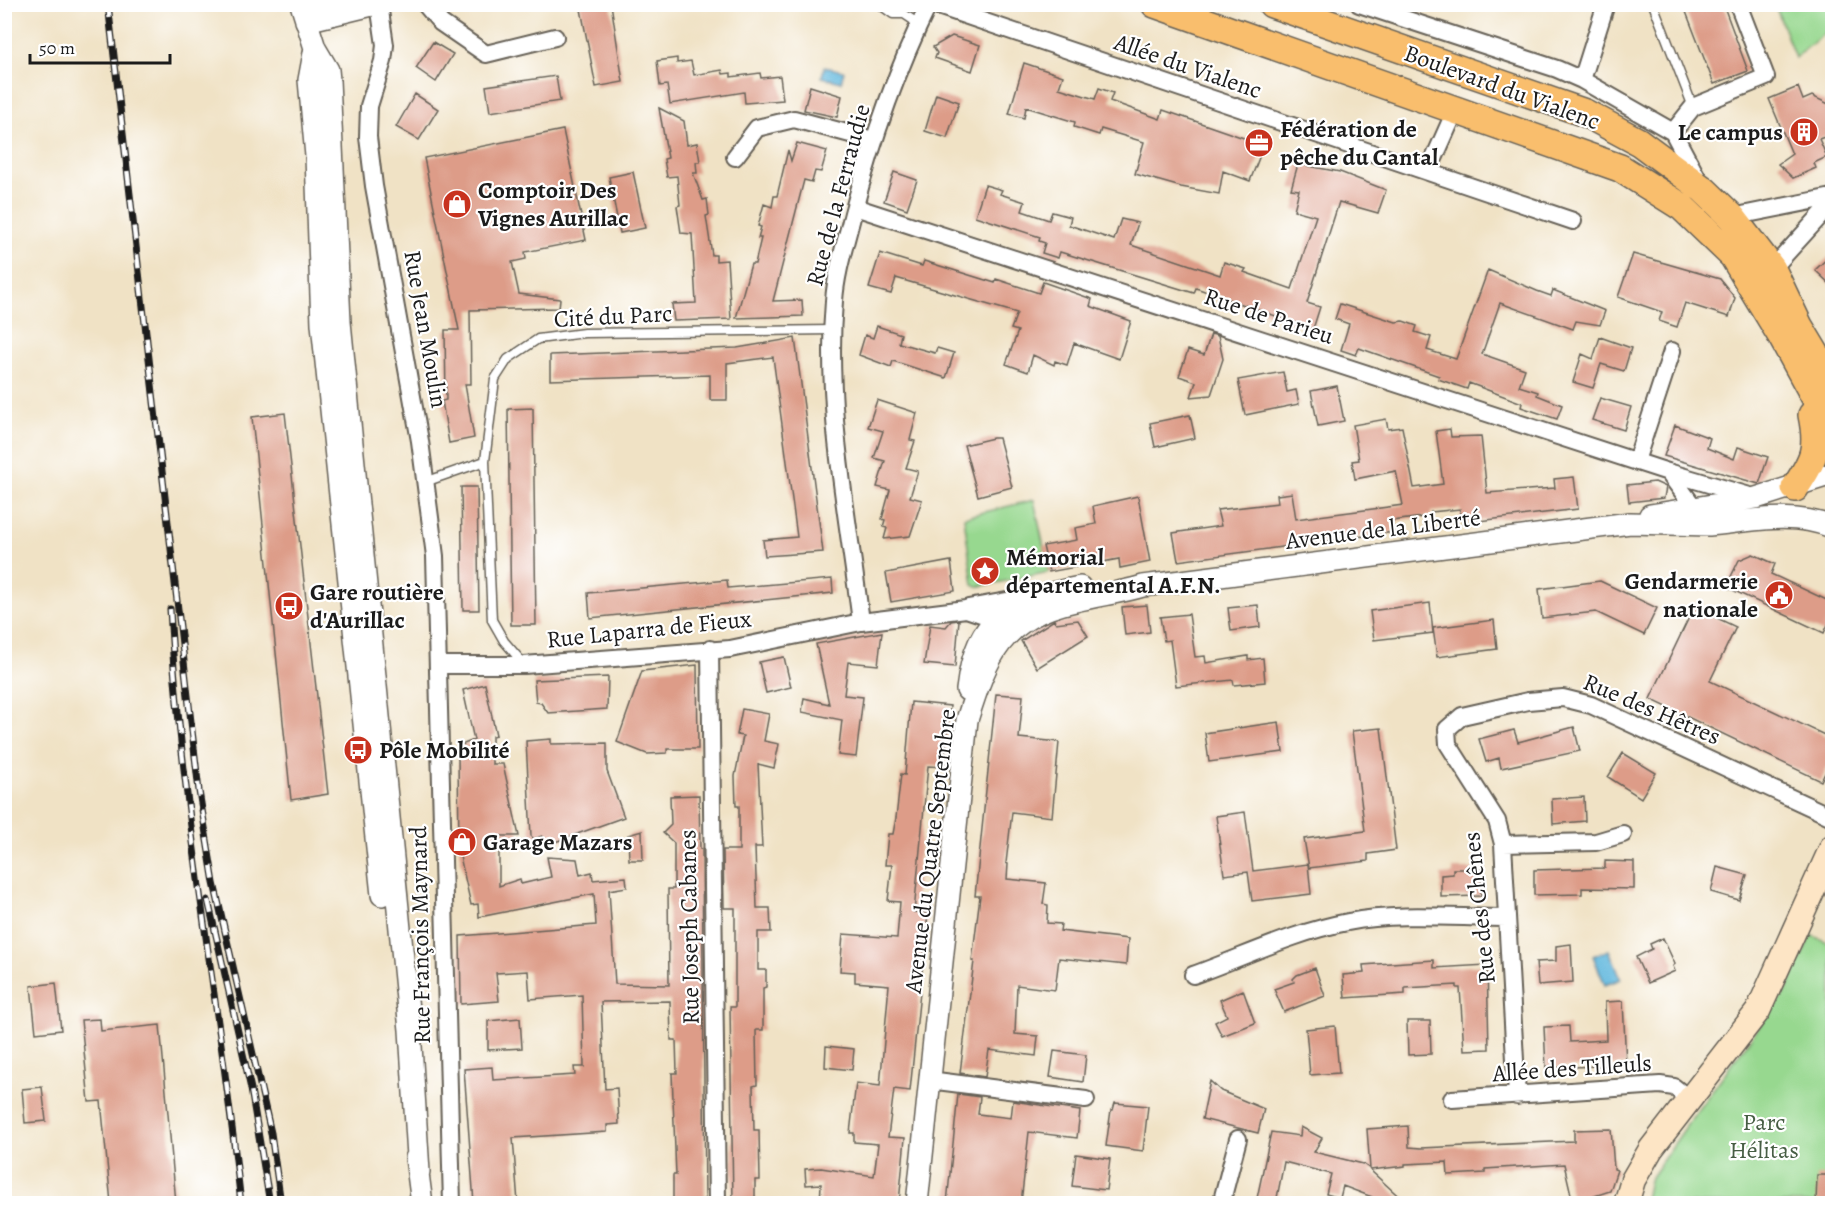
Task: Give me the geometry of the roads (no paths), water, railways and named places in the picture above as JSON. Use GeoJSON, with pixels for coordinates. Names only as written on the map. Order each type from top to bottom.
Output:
{"type":"FeatureCollection","features":[{"type":"Feature","properties":{"kind":"main road","name":"Boulevard du Vialenc"},"geometry":{"type":"LineString","coordinates":[[1155,4],[1620,168],[1682,207],[1733,256],[1803,373],[1823,412],[1833,445]]}},
{"type":"Feature","properties":{"kind":"main road","name":"Boulevard du Vialenc"},"geometry":{"type":"LineString","coordinates":[[1272,4],[1357,19],[1585,113],[1639,142],[1704,190],[1732,217],[1772,269],[1799,326],[1833,381]]}},
{"type":"Feature","properties":{"kind":"main road"},"geometry":{"type":"LineString","coordinates":[[1795,488],[1813,459],[1817,443],[1803,373]]}},
{"type":"Feature","properties":{"kind":"main road"},"geometry":{"type":"LineString","coordinates":[[1626,1203],[1633,1180],[1651,1149],[1758,1011],[1833,847]]}},
{"type":"Feature","properties":{"kind":"street","name":"Rue Jean Moulin"},"geometry":{"type":"LineString","coordinates":[[303,13],[378,4],[385,45],[383,61],[369,106],[368,137],[374,186],[425,482],[435,556],[439,665]]}},
{"type":"Feature","properties":{"kind":"street"},"geometry":{"type":"LineString","coordinates":[[425,4],[441,23],[486,54],[555,37]]}},
{"type":"Feature","properties":{"kind":"street","name":"Rue de la Ferraudie"},"geometry":{"type":"LineString","coordinates":[[861,622],[841,480],[832,330],[834,299],[873,140],[919,24],[930,4]]}},
{"type":"Feature","properties":{"kind":"street","name":"Allée du Vialenc"},"geometry":{"type":"LineString","coordinates":[[930,4],[1573,221]]}},
{"type":"Feature","properties":{"kind":"street"},"geometry":{"type":"LineString","coordinates":[[1582,80],[1606,4]]}},
{"type":"Feature","properties":{"kind":"street"},"geometry":{"type":"LineString","coordinates":[[1673,132],[1693,107],[1766,77],[1738,4]]}},
{"type":"Feature","properties":{"kind":"street"},"geometry":{"type":"LineString","coordinates":[[303,13],[315,48],[309,80],[316,156],[322,324],[373,814],[398,1029],[422,1203]]}},
{"type":"Feature","properties":{"kind":"street"},"geometry":{"type":"LineString","coordinates":[[1357,19],[1371,16],[1412,30],[1436,30],[1582,80],[1673,132],[1704,190]]}},
{"type":"Feature","properties":{"kind":"street"},"geometry":{"type":"LineString","coordinates":[[1428,172],[1456,109]]}},
{"type":"Feature","properties":{"kind":"street"},"geometry":{"type":"LineString","coordinates":[[735,157],[757,128],[794,119],[873,140]]}},
{"type":"Feature","properties":{"kind":"street"},"geometry":{"type":"LineString","coordinates":[[1732,217],[1833,197]]}},
{"type":"Feature","properties":{"kind":"street"},"geometry":{"type":"LineString","coordinates":[[1772,269],[1833,203]]}},
{"type":"Feature","properties":{"kind":"street","name":"Rue de Parieu"},"geometry":{"type":"LineString","coordinates":[[855,207],[1668,472],[1756,498]]}},
{"type":"Feature","properties":{"kind":"street"},"geometry":{"type":"LineString","coordinates":[[1636,461],[1671,351]]}},
{"type":"Feature","properties":{"kind":"street"},"geometry":{"type":"LineString","coordinates":[[1668,472],[1701,516]]}},
{"type":"Feature","properties":{"kind":"street","name":"Avenue de la Liberté"},"geometry":{"type":"LineString","coordinates":[[1701,516],[1795,488],[1833,474]]}},
{"type":"Feature","properties":{"kind":"street","name":"Avenue de la Liberté"},"geometry":{"type":"LineString","coordinates":[[999,629],[1073,601],[1143,586],[1630,524],[1643,517],[1787,517],[1802,518],[1833,527]]}},
{"type":"Feature","properties":{"kind":"street","name":"Avenue de la Liberté"},"geometry":{"type":"LineString","coordinates":[[861,622],[966,609],[1053,592],[1117,583],[1143,586]]}},
{"type":"Feature","properties":{"kind":"street","name":"Avenue de la Liberté"},"geometry":{"type":"LineString","coordinates":[[999,629],[1028,599],[1053,592]]}},
{"type":"Feature","properties":{"kind":"street"},"geometry":{"type":"LineString","coordinates":[[966,609],[999,629]]}},
{"type":"Feature","properties":{"kind":"street","name":"Rue Laparra de Fieux"},"geometry":{"type":"LineString","coordinates":[[439,665],[524,665],[730,649],[861,622]]}},
{"type":"Feature","properties":{"kind":"street","name":"Avenue du Quatre Septembre"},"geometry":{"type":"LineString","coordinates":[[917,1203],[968,720],[999,629]]}},
{"type":"Feature","properties":{"kind":"street","name":"Rue Joseph Cabanes"},"geometry":{"type":"LineString","coordinates":[[710,649],[717,1203]]}},
{"type":"Feature","properties":{"kind":"street","name":"Rue François Maynard"},"geometry":{"type":"LineString","coordinates":[[439,665],[446,1053],[452,1203]]}},
{"type":"Feature","properties":{"kind":"street","name":"Rue des Hêtres"},"geometry":{"type":"LineString","coordinates":[[1447,729],[1462,716],[1528,701],[1563,699],[1591,705],[1624,718],[1833,817]]}},
{"type":"Feature","properties":{"kind":"street","name":"Rue des Chênes"},"geometry":{"type":"LineString","coordinates":[[1447,729],[1448,744],[1497,821],[1503,844],[1518,1096]]}},
{"type":"Feature","properties":{"kind":"street"},"geometry":{"type":"LineString","coordinates":[[1503,844],[1596,842],[1623,834]]}},
{"type":"Feature","properties":{"kind":"street"},"geometry":{"type":"LineString","coordinates":[[1193,975],[1298,935],[1347,922],[1375,918],[1507,918]]}},
{"type":"Feature","properties":{"kind":"street"},"geometry":{"type":"LineString","coordinates":[[929,1080],[1086,1100]]}},
{"type":"Feature","properties":{"kind":"street","name":"Allée des Tilleuls"},"geometry":{"type":"LineString","coordinates":[[1452,1099],[1660,1085],[1674,1087],[1689,1099]]}},
{"type":"Feature","properties":{"kind":"street"},"geometry":{"type":"LineString","coordinates":[[1221,1203],[1238,1139]]}},
{"type":"Feature","properties":{"kind":"lane"},"geometry":{"type":"LineString","coordinates":[[879,4],[893,14],[904,14]]}},
{"type":"Feature","properties":{"kind":"lane"},"geometry":{"type":"LineString","coordinates":[[898,4],[904,14],[919,24]]}},
{"type":"Feature","properties":{"kind":"lane"},"geometry":{"type":"LineString","coordinates":[[1653,4],[1693,107]]}},
{"type":"Feature","properties":{"kind":"lane","name":"Cité du Parc"},"geometry":{"type":"LineString","coordinates":[[524,665],[504,641],[492,620],[485,461],[495,379],[508,359],[538,339],[584,333],[832,330]]}},
{"type":"Feature","properties":{"kind":"lane"},"geometry":{"type":"LineString","coordinates":[[425,482],[485,461]]}},
{"type":"Feature","properties":{"kind":"water"},"geometry":{"type":"Polygon","coordinates":[[[824,67],[844,71],[841,82],[822,77],[824,67]]]}},
{"type":"Feature","properties":{"kind":"water"},"geometry":{"type":"Polygon","coordinates":[[[1609,950],[1621,979],[1605,985],[1593,956],[1609,950]]]}},
{"type":"Feature","properties":{"kind":"railway"},"geometry":{"type":"LineString","coordinates":[[108,4],[199,791],[214,883],[271,1133],[281,1204]]}},
{"type":"Feature","properties":{"kind":"railway"},"geometry":{"type":"LineString","coordinates":[[170,609],[183,758],[241,1204]]}},
{"type":"Feature","properties":{"kind":"railway"},"geometry":{"type":"LineString","coordinates":[[208,900],[251,1089],[270,1204]]}},
{"type":"Feature","properties":{"kind":"place","name":"Le campus"},"geometry":{"type":"Point","coordinates":[1804,132]}},
{"type":"Feature","properties":{"kind":"place","name":"Fédération de pêche du Cantal"},"geometry":{"type":"Point","coordinates":[1259,143]}},
{"type":"Feature","properties":{"kind":"place","name":"Comptoir Des Vignes Aurillac"},"geometry":{"type":"Point","coordinates":[457,204]}},
{"type":"Feature","properties":{"kind":"place","name":"Mémorial départemental A.F.N."},"geometry":{"type":"Point","coordinates":[985,571]}},
{"type":"Feature","properties":{"kind":"place","name":"Gendarmerie nationale"},"geometry":{"type":"Point","coordinates":[1779,595]}},
{"type":"Feature","properties":{"kind":"place","name":"Gare routière d'Aurillac"},"geometry":{"type":"Point","coordinates":[289,606]}},
{"type":"Feature","properties":{"kind":"place","name":"Pôle Mobilité"},"geometry":{"type":"Point","coordinates":[358,750]}},
{"type":"Feature","properties":{"kind":"place","name":"Garage Mazars"},"geometry":{"type":"Point","coordinates":[462,842]}},
{"type":"Feature","properties":{"kind":"park label","name":"Parc Hélitas"},"geometry":{"type":"Point","coordinates":[1764,1136]}}]}
